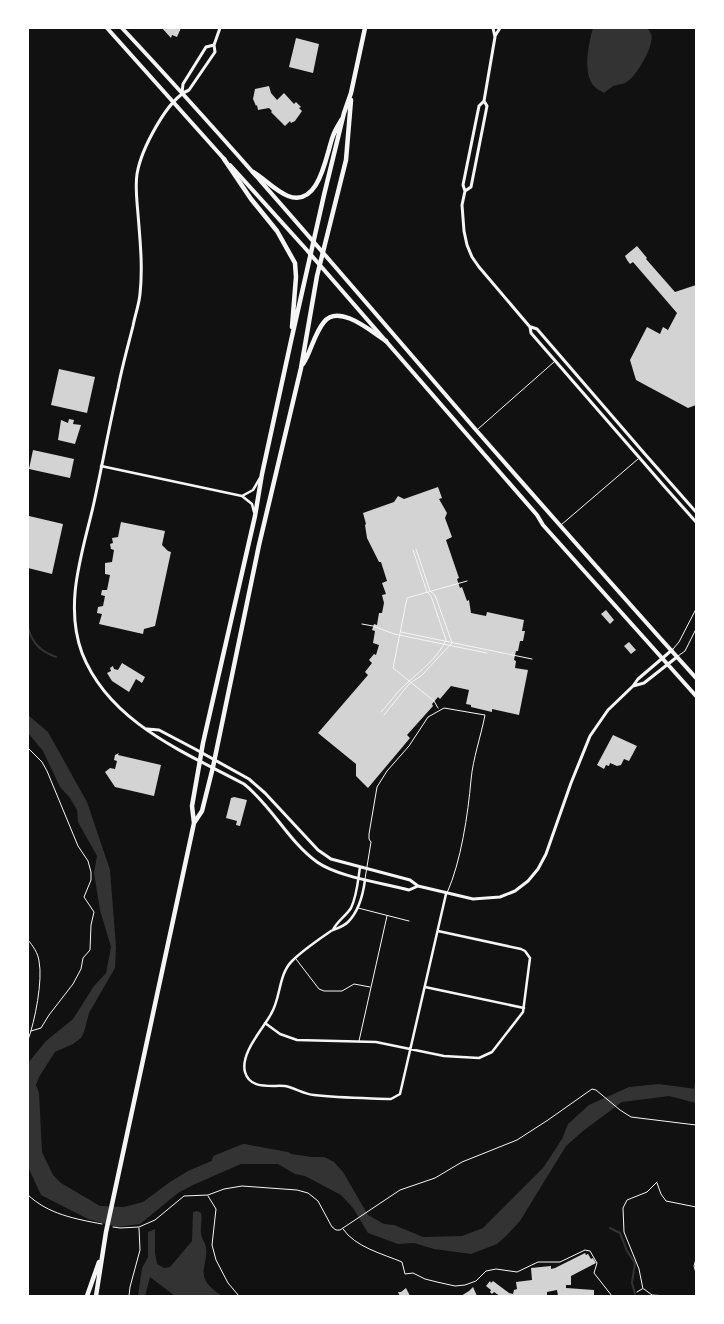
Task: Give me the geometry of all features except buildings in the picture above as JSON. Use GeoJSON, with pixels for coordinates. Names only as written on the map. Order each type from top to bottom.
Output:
{"type":"FeatureCollection","features":[{"type":"Feature","properties":{"kind":"main road"},"geometry":{"type":"LineString","coordinates":[[107,28],[311,255],[543,525],[696,696]]}},
{"type":"Feature","properties":{"kind":"main road"},"geometry":{"type":"LineString","coordinates":[[122,28],[314,241],[477,431],[696,678]]}},
{"type":"Feature","properties":{"kind":"main road"},"geometry":{"type":"LineString","coordinates":[[194,823],[202,811],[212,768],[253,573],[301,368],[323,252],[346,160],[351,93],[364,29]]}},
{"type":"Feature","properties":{"kind":"main road"},"geometry":{"type":"LineString","coordinates":[[96,1296],[106,1232],[194,823],[192,806],[199,760],[255,516],[290,341],[344,113],[351,93]]}},
{"type":"Feature","properties":{"kind":"main road"},"geometry":{"type":"LineString","coordinates":[[253,172],[276,190],[289,196],[301,197],[311,191],[321,176],[333,135],[344,113]]}},
{"type":"Feature","properties":{"kind":"main road"},"geometry":{"type":"LineString","coordinates":[[224,159],[251,199],[277,231],[295,263],[296,277],[290,341]]}},
{"type":"Feature","properties":{"kind":"main road"},"geometry":{"type":"LineString","coordinates":[[301,368],[324,321],[334,317],[348,318],[361,324],[386,341]]}},
{"type":"Feature","properties":{"kind":"main road"},"geometry":{"type":"LineString","coordinates":[[88,1295],[102,1253]]}},
{"type":"Feature","properties":{"kind":"street"},"geometry":{"type":"LineString","coordinates":[[220,28],[214,46],[215,52],[189,90],[182,93],[173,102],[148,143],[137,173],[136,191],[142,261],[140,296],[77,575],[74,614],[76,632],[82,653],[98,684],[116,706],[156,738],[244,784],[254,792],[304,851],[318,862],[332,870],[408,890],[418,886]]}},
{"type":"Feature","properties":{"kind":"street"},"geometry":{"type":"LineString","coordinates":[[493,28],[495,37]]}},
{"type":"Feature","properties":{"kind":"street"},"geometry":{"type":"LineString","coordinates":[[500,28],[495,37],[484,101],[479,106],[463,185],[465,191],[462,205],[467,245],[479,267],[530,327],[531,333],[696,522]]}},
{"type":"Feature","properties":{"kind":"street"},"geometry":{"type":"LineString","coordinates":[[182,93],[183,84],[206,47],[214,46]]}},
{"type":"Feature","properties":{"kind":"street"},"geometry":{"type":"LineString","coordinates":[[465,191],[471,187],[487,106],[484,101]]}},
{"type":"Feature","properties":{"kind":"street"},"geometry":{"type":"LineString","coordinates":[[530,327],[537,329],[696,512]]}},
{"type":"Feature","properties":{"kind":"street"},"geometry":{"type":"LineString","coordinates":[[101,466],[242,496],[252,504],[255,516]]}},
{"type":"Feature","properties":{"kind":"street"},"geometry":{"type":"LineString","coordinates":[[242,496],[253,490],[262,474]]}},
{"type":"Feature","properties":{"kind":"street"},"geometry":{"type":"LineString","coordinates":[[147,729],[159,730],[249,779],[265,793],[318,850],[331,859],[410,880],[418,886],[446,894],[473,899],[500,897],[515,891],[528,881],[538,869],[546,854],[590,736],[604,714],[638,679],[672,650]]}},
{"type":"Feature","properties":{"kind":"street"},"geometry":{"type":"LineString","coordinates":[[633,686],[644,683],[677,656]]}},
{"type":"Feature","properties":{"kind":"street"},"geometry":{"type":"LineString","coordinates":[[284,826],[290,820]]}},
{"type":"Feature","properties":{"kind":"street"},"geometry":{"type":"LineString","coordinates":[[333,930],[336,924],[348,913],[354,902],[360,868]]}},
{"type":"Feature","properties":{"kind":"street"},"geometry":{"type":"LineString","coordinates":[[365,879],[358,908],[348,922],[341,928],[333,930],[295,958],[287,967],[276,1006],[255,1037],[245,1065],[245,1072],[248,1078],[258,1085],[285,1086],[315,1095],[390,1099],[397,1097],[401,1092],[446,894]]}},
{"type":"Feature","properties":{"kind":"street"},"geometry":{"type":"LineString","coordinates":[[265,1023],[293,1040],[376,1042],[437,1055],[483,1057],[492,1052],[521,1016],[524,1008],[530,958],[525,951],[437,931]]}},
{"type":"Feature","properties":{"kind":"street"},"geometry":{"type":"LineString","coordinates":[[425,986],[524,1008]]}},
{"type":"Feature","properties":{"kind":"lane"},"geometry":{"type":"LineString","coordinates":[[477,431],[560,357]]}},
{"type":"Feature","properties":{"kind":"lane"},"geometry":{"type":"LineString","coordinates":[[561,525],[644,453]]}},
{"type":"Feature","properties":{"kind":"lane"},"geometry":{"type":"LineString","coordinates":[[672,650],[679,642],[696,610]]}},
{"type":"Feature","properties":{"kind":"lane"},"geometry":{"type":"LineString","coordinates":[[677,656],[685,650],[696,629]]}},
{"type":"Feature","properties":{"kind":"lane"},"geometry":{"type":"LineString","coordinates":[[365,879],[377,787],[388,771],[409,746],[428,717],[444,708],[485,715],[471,778],[471,794],[462,839],[452,881],[446,894]]}},
{"type":"Feature","properties":{"kind":"lane"},"geometry":{"type":"LineString","coordinates":[[358,908],[410,921]]}},
{"type":"Feature","properties":{"kind":"lane"},"geometry":{"type":"LineString","coordinates":[[359,1042],[387,916]]}},
{"type":"Feature","properties":{"kind":"lane"},"geometry":{"type":"LineString","coordinates":[[295,958],[319,989],[324,991],[342,991],[354,984],[371,988]]}},
{"type":"Feature","properties":{"kind":"path"},"geometry":{"type":"LineString","coordinates":[[416,549],[430,591],[435,595],[452,643]]}},
{"type":"Feature","properties":{"kind":"path"},"geometry":{"type":"LineString","coordinates":[[381,712],[407,683],[418,674],[444,645],[446,640],[431,596],[427,592],[412,550]]}},
{"type":"Feature","properties":{"kind":"path"},"geometry":{"type":"LineString","coordinates":[[440,711],[434,701],[393,668],[407,598],[467,581]]}},
{"type":"Feature","properties":{"kind":"path"},"geometry":{"type":"LineString","coordinates":[[362,624],[394,634],[487,653]]}},
{"type":"Feature","properties":{"kind":"path"},"geometry":{"type":"LineString","coordinates":[[401,632],[532,659]]}},
{"type":"Feature","properties":{"kind":"path"},"geometry":{"type":"LineString","coordinates":[[384,714],[412,682],[421,676],[452,643]]}},
{"type":"Feature","properties":{"kind":"path"},"geometry":{"type":"LineString","coordinates":[[28,748],[42,762],[47,771],[78,846],[88,860],[91,880],[84,897],[94,912],[90,934],[91,947],[83,958],[81,969],[73,984],[41,1028],[31,1031]]}},
{"type":"Feature","properties":{"kind":"path"},"geometry":{"type":"LineString","coordinates":[[28,940],[40,962],[39,990],[28,1040]]}},
{"type":"Feature","properties":{"kind":"path"},"geometry":{"type":"LineString","coordinates":[[112,1227],[139,1227],[155,1220],[184,1196],[208,1195],[224,1189],[242,1186],[304,1191],[318,1201],[333,1228],[342,1229],[400,1190],[435,1178],[462,1162],[517,1140],[587,1091],[596,1090],[628,1116],[696,1125]]}},
{"type":"Feature","properties":{"kind":"path"},"geometry":{"type":"LineString","coordinates":[[668,1296],[652,1295],[643,1289],[639,1269],[624,1232],[623,1208],[627,1200],[648,1192],[657,1182],[661,1194],[666,1201],[696,1207]]}},
{"type":"Feature","properties":{"kind":"path"},"geometry":{"type":"LineString","coordinates":[[28,1195],[35,1202],[54,1212],[104,1225]]}},
{"type":"Feature","properties":{"kind":"path"},"geometry":{"type":"LineString","coordinates":[[208,1195],[216,1209],[212,1245],[216,1260],[228,1283],[239,1296]]}},
{"type":"Feature","properties":{"kind":"path"},"geometry":{"type":"LineString","coordinates":[[129,1296],[140,1250],[139,1227]]}},
{"type":"Feature","properties":{"kind":"path"},"geometry":{"type":"LineString","coordinates":[[342,1229],[352,1240],[402,1262],[405,1274],[413,1273],[426,1279],[455,1286],[476,1281],[486,1271],[496,1269],[517,1272],[538,1262],[560,1262],[585,1250],[590,1251],[597,1263],[594,1273],[612,1296]]}},
{"type":"Feature","properties":{"kind":"path"},"geometry":{"type":"LineString","coordinates":[[696,1259],[694,1266],[696,1273]]}},
{"type":"Feature","properties":{"kind":"path"},"geometry":{"type":"LineString","coordinates":[[637,1292],[643,1289]]}},
{"type":"Feature","properties":{"kind":"shaded area"},"geometry":{"type":"Polygon","coordinates":[[[593,28],[646,28],[649,30],[652,39],[648,52],[632,78],[622,84],[613,86],[604,93],[594,86],[588,73],[588,57],[593,28]]]}},
{"type":"Feature","properties":{"kind":"shaded area"},"geometry":{"type":"Polygon","coordinates":[[[28,715],[48,732],[87,802],[110,870],[116,947],[115,968],[89,1013],[81,1038],[55,1052],[36,1085],[39,1093],[42,1152],[53,1175],[61,1183],[100,1206],[124,1207],[143,1202],[188,1171],[223,1156],[260,1151],[274,1154],[284,1153],[324,1157],[334,1162],[343,1172],[368,1215],[384,1224],[394,1225],[423,1237],[462,1236],[483,1228],[543,1168],[562,1139],[568,1124],[589,1105],[629,1087],[659,1084],[696,1089],[696,1103],[669,1096],[622,1102],[566,1146],[520,1221],[506,1236],[497,1244],[471,1254],[434,1249],[414,1243],[398,1244],[368,1233],[353,1208],[341,1195],[278,1164],[241,1164],[178,1193],[140,1224],[117,1227],[88,1219],[41,1195],[28,1167],[28,1063],[46,1041],[73,1019],[94,986],[106,973],[111,947],[100,910],[94,873],[97,856],[78,822],[77,810],[70,798],[60,787],[43,751],[28,733],[28,715]]]}},
{"type":"Feature","properties":{"kind":"shaded area"},"geometry":{"type":"Polygon","coordinates":[[[193,1212],[201,1213],[201,1234],[206,1247],[204,1277],[211,1287],[222,1296],[175,1296],[150,1277],[145,1296],[138,1296],[142,1268],[148,1257],[148,1232],[155,1229],[157,1264],[164,1268],[170,1267],[192,1241],[193,1212]]]}},
{"type":"Feature","properties":{"kind":"waterway"},"geometry":{"type":"LineString","coordinates":[[28,628],[38,646],[56,657]]}},
{"type":"Feature","properties":{"kind":"waterway"},"geometry":{"type":"LineString","coordinates":[[695,1089],[696,1084]]}},
{"type":"Feature","properties":{"kind":"waterway"},"geometry":{"type":"LineString","coordinates":[[217,1160],[244,1149],[287,1157]]}},
{"type":"Feature","properties":{"kind":"waterway"},"geometry":{"type":"LineString","coordinates":[[610,1228],[620,1233],[627,1251],[635,1263],[632,1283],[635,1294]]}}]}
